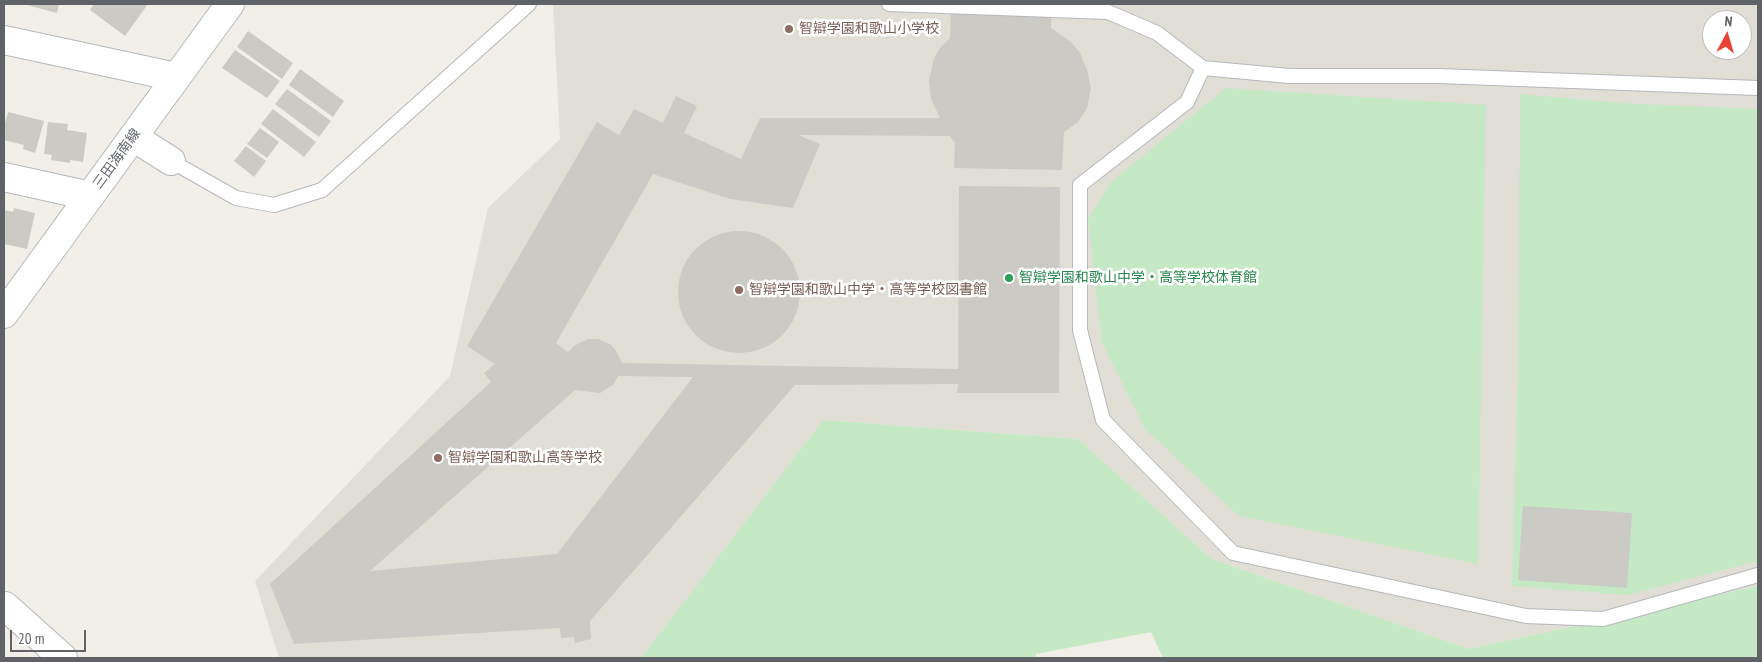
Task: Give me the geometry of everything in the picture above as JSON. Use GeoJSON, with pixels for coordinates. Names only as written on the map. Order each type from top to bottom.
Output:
{"type":"FeatureCollection","features":[{"type":"Feature","properties":{"kind":"street","name":"三田海南線"},"geometry":{"type":"LineString","coordinates":[[5,311],[230,4]]}},
{"type":"Feature","properties":{"kind":"street"},"geometry":{"type":"LineString","coordinates":[[4,40],[176,77]]}},
{"type":"Feature","properties":{"kind":"street"},"geometry":{"type":"LineString","coordinates":[[133,137],[170,161]]}},
{"type":"Feature","properties":{"kind":"street"},"geometry":{"type":"LineString","coordinates":[[4,177],[90,196]]}},
{"type":"Feature","properties":{"kind":"street"},"geometry":{"type":"LineString","coordinates":[[4,607],[64,658]]}},
{"type":"Feature","properties":{"kind":"lane"},"geometry":{"type":"LineString","coordinates":[[170,161],[236,198],[274,205],[322,190],[529,4]]}},
{"type":"Feature","properties":{"kind":"lane"},"geometry":{"type":"LineString","coordinates":[[890,4],[1108,12],[1156,33],[1203,68],[1289,76],[1439,76],[1758,88]]}},
{"type":"Feature","properties":{"kind":"lane"},"geometry":{"type":"LineString","coordinates":[[1203,68],[1187,102],[1080,185],[1080,330],[1103,420],[1233,554],[1526,616],[1604,618],[1758,575]]}},
{"type":"Feature","properties":{"kind":"shaded area"},"geometry":{"type":"Polygon","coordinates":[[[553,4],[1758,4],[1758,586],[1469,649],[1212,559],[1078,439],[823,420],[641,658],[279,658],[255,581],[450,376],[488,208],[560,139],[553,4]]]}},
{"type":"Feature","properties":{"kind":"green space"},"geometry":{"type":"Polygon","coordinates":[[[1226,88],[1486,105],[1478,564],[1239,516],[1145,429],[1102,342],[1088,220],[1111,182],[1226,88]]]}},
{"type":"Feature","properties":{"kind":"green space"},"geometry":{"type":"Polygon","coordinates":[[[1520,94],[1620,103],[1758,109],[1758,561],[1628,595],[1512,586],[1518,375],[1520,94]]]}},
{"type":"Feature","properties":{"kind":"green space"},"geometry":{"type":"Polygon","coordinates":[[[823,420],[1078,439],[1212,559],[1469,649],[1758,586],[1758,658],[1163,658],[1151,632],[1036,654],[1036,658],[641,658],[823,420]]]}},
{"type":"Feature","properties":{"kind":"building"},"geometry":{"type":"Polygon","coordinates":[[[23,4],[59,4],[57,13],[23,4]]]}},
{"type":"Feature","properties":{"kind":"building"},"geometry":{"type":"Polygon","coordinates":[[[94,4],[148,4],[125,36],[90,10],[94,4]]]}},
{"type":"Feature","properties":{"kind":"building"},"geometry":{"type":"Polygon","coordinates":[[[951,4],[1052,4],[1051,28],[1071,42],[1080,53],[1087,70],[1091,88],[1087,108],[1078,122],[1064,132],[1062,170],[954,168],[955,143],[950,136],[798,135],[820,144],[793,208],[730,199],[653,174],[556,343],[568,352],[574,346],[588,339],[598,339],[610,344],[617,352],[622,363],[958,369],[959,186],[1060,187],[1059,393],[957,393],[958,384],[795,385],[590,621],[591,639],[575,643],[574,637],[561,638],[560,628],[294,644],[270,584],[491,382],[484,373],[495,364],[467,346],[597,122],[619,135],[634,109],[663,123],[676,96],[697,106],[684,133],[741,159],[760,118],[940,118],[931,99],[929,80],[934,58],[940,48],[950,38],[951,4]],[[618,376],[614,384],[600,393],[575,390],[370,571],[557,554],[693,377],[618,376]]]}},
{"type":"Feature","properties":{"kind":"building"},"geometry":{"type":"Polygon","coordinates":[[[248,31],[293,63],[282,79],[237,47],[248,31]]]}},
{"type":"Feature","properties":{"kind":"building"},"geometry":{"type":"Polygon","coordinates":[[[235,50],[280,81],[267,98],[222,68],[235,50]]]}},
{"type":"Feature","properties":{"kind":"building"},"geometry":{"type":"Polygon","coordinates":[[[300,69],[344,101],[333,117],[289,85],[300,69]]]}},
{"type":"Feature","properties":{"kind":"building"},"geometry":{"type":"Polygon","coordinates":[[[287,89],[331,121],[319,137],[275,104],[287,89]]]}},
{"type":"Feature","properties":{"kind":"building"},"geometry":{"type":"Polygon","coordinates":[[[273,109],[316,142],[304,157],[261,124],[273,109]]]}},
{"type":"Feature","properties":{"kind":"building"},"geometry":{"type":"Polygon","coordinates":[[[8,112],[44,121],[35,153],[23,149],[24,145],[4,140],[4,127],[8,112]]]}},
{"type":"Feature","properties":{"kind":"building"},"geometry":{"type":"Polygon","coordinates":[[[48,122],[68,124],[67,130],[87,133],[83,162],[70,160],[70,163],[51,160],[52,155],[44,154],[48,122]]]}},
{"type":"Feature","properties":{"kind":"building"},"geometry":{"type":"Polygon","coordinates":[[[260,128],[279,142],[267,158],[247,144],[260,128]]]}},
{"type":"Feature","properties":{"kind":"building"},"geometry":{"type":"Polygon","coordinates":[[[246,146],[266,161],[254,177],[234,161],[246,146]]]}},
{"type":"Feature","properties":{"kind":"building"},"geometry":{"type":"Polygon","coordinates":[[[14,208],[35,213],[27,249],[4,244],[4,210],[13,212],[14,208]]]}},
{"type":"Feature","properties":{"kind":"building","name":"智辯学園和歌山中学・高等学校図書館"},"geometry":{"type":"Polygon","coordinates":[[[739,231],[751,232],[762,236],[773,241],[782,249],[790,258],[795,269],[799,280],[799,304],[795,315],[790,326],[782,335],[773,343],[762,348],[751,352],[739,353],[727,352],[716,348],[705,343],[696,335],[688,326],[683,315],[679,304],[678,292],[679,280],[683,269],[688,258],[696,249],[705,241],[716,236],[727,232],[739,231]]]}},
{"type":"Feature","properties":{"kind":"building"},"geometry":{"type":"Polygon","coordinates":[[[1523,506],[1632,513],[1627,588],[1518,580],[1523,506]]]}},
{"type":"Feature","properties":{"kind":"place","name":"智辯学園和歌山小学校"},"geometry":{"type":"Point","coordinates":[789,29]}},
{"type":"Feature","properties":{"kind":"place","name":"智辯学園和歌山中学・高等学校体育館"},"geometry":{"type":"Point","coordinates":[1009,278]}},
{"type":"Feature","properties":{"kind":"place","name":"智辯学園和歌山中学・高等学校図書館"},"geometry":{"type":"Point","coordinates":[739,290]}},
{"type":"Feature","properties":{"kind":"place","name":"智辯学園和歌山高等学校"},"geometry":{"type":"Point","coordinates":[438,458]}}]}
